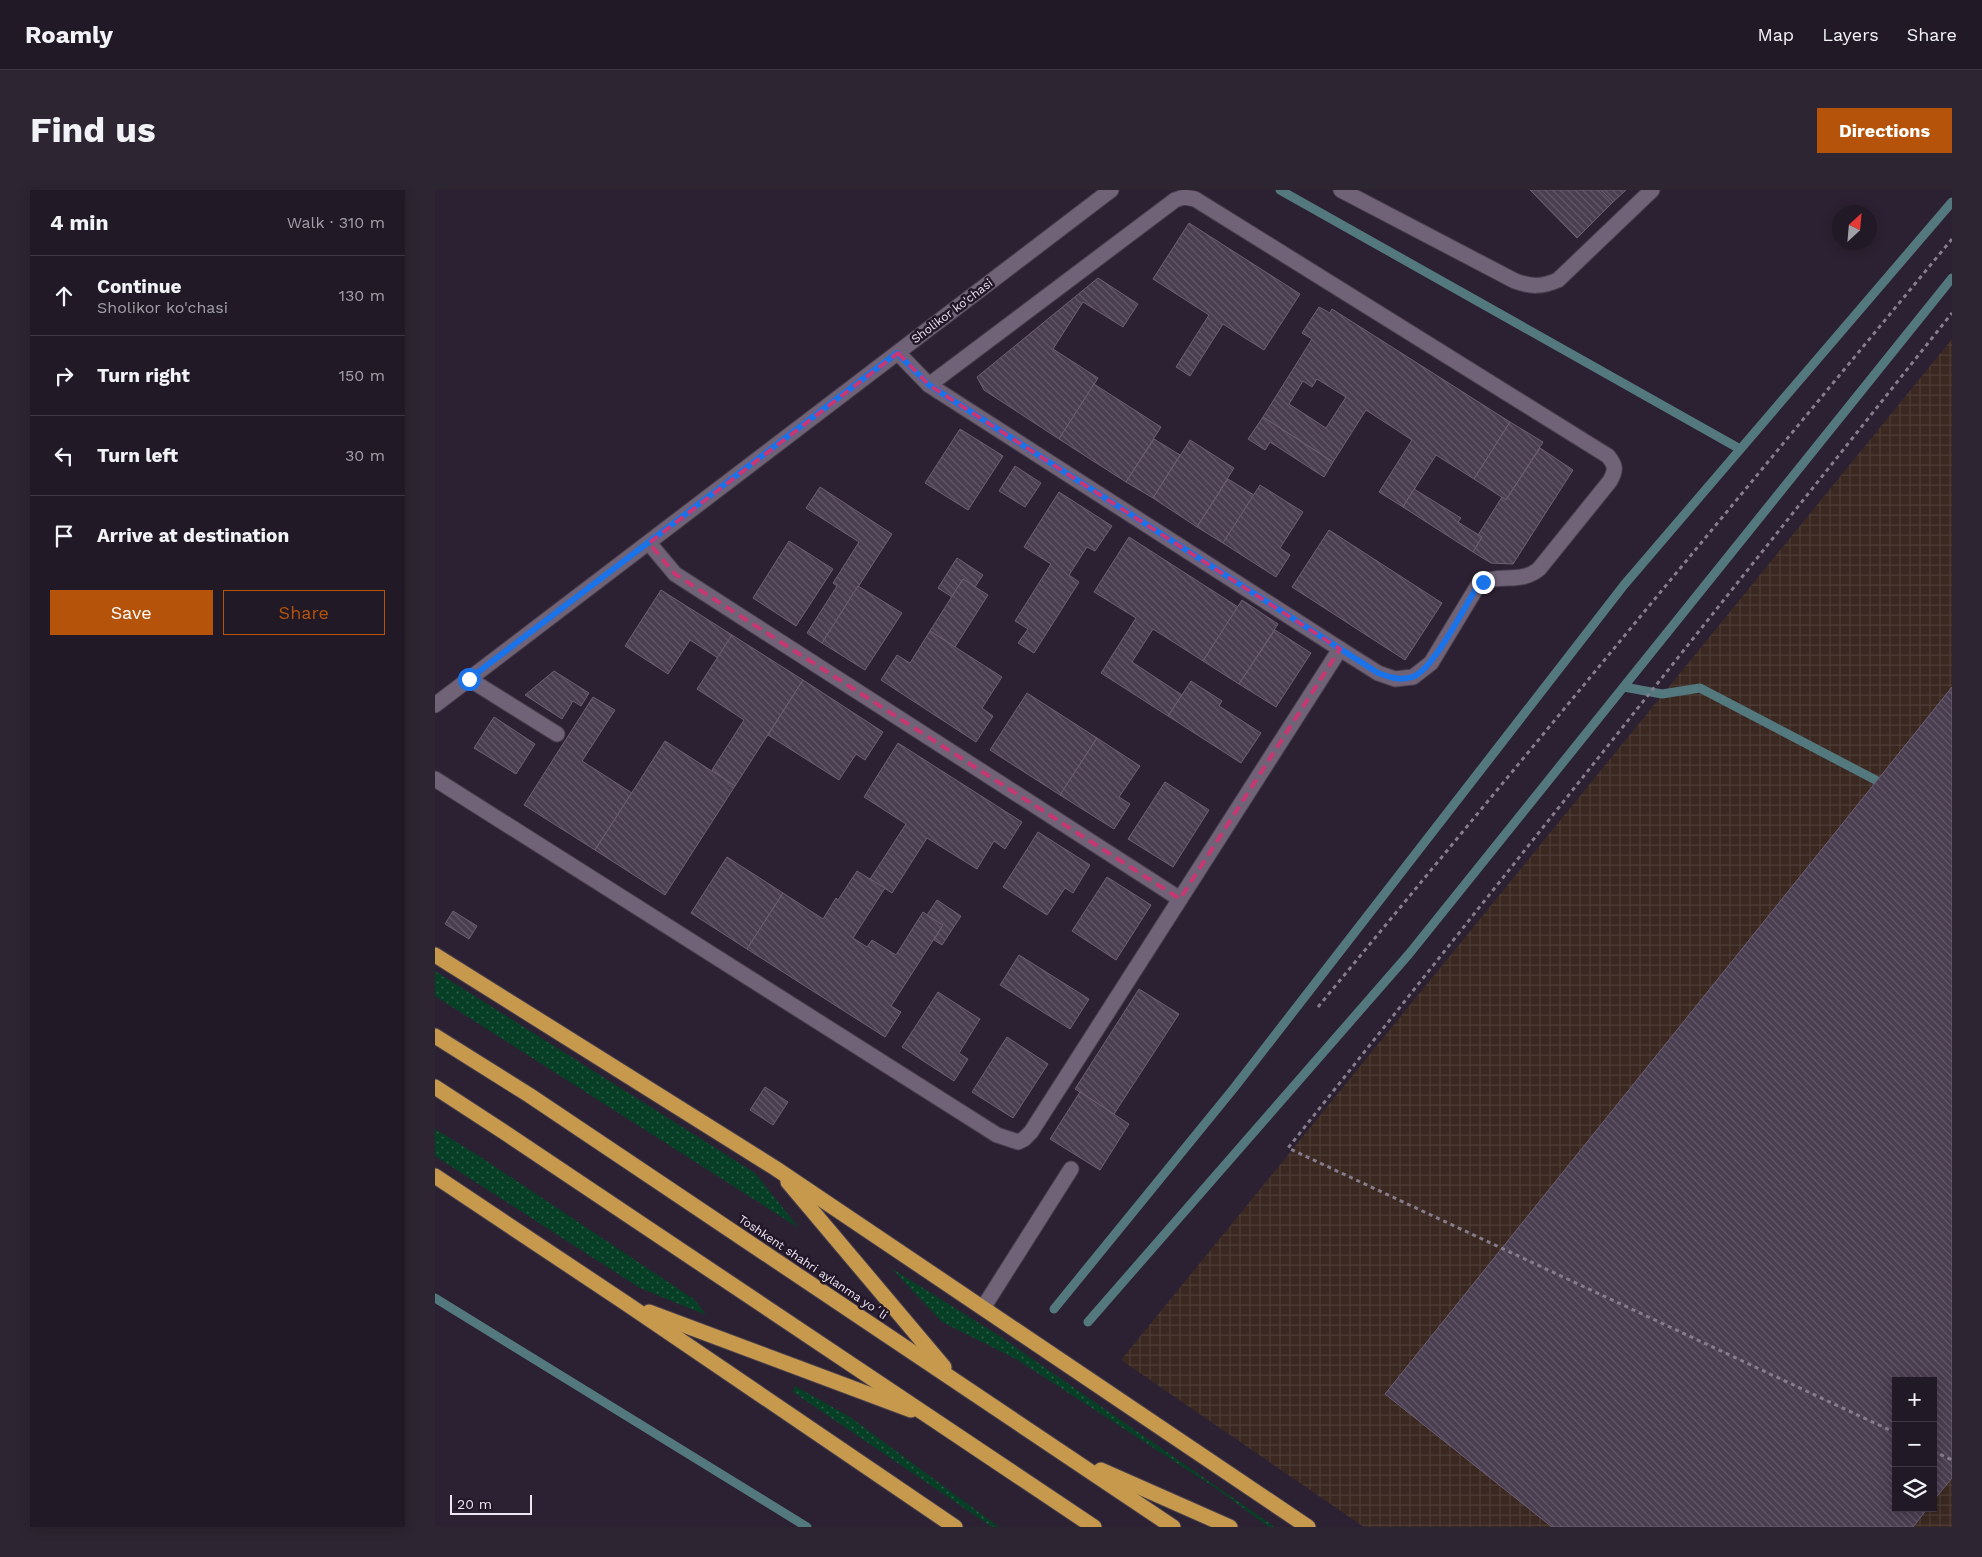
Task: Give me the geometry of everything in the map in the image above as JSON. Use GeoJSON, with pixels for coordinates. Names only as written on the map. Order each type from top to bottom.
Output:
{"type":"FeatureCollection","features":[{"type":"Feature","properties":{"kind":"highway"},"geometry":{"type":"LineString","coordinates":[[435,955],[775,1168],[1308,1527]]}},
{"type":"Feature","properties":{"kind":"highway","name":"Toshkent shahri aylanma yoʻli"},"geometry":{"type":"LineString","coordinates":[[435,1036],[529,1095],[1173,1527]]}},
{"type":"Feature","properties":{"kind":"highway"},"geometry":{"type":"LineString","coordinates":[[435,1087],[935,1419],[1094,1527]]}},
{"type":"Feature","properties":{"kind":"highway"},"geometry":{"type":"LineString","coordinates":[[775,1168],[957,1381]]}},
{"type":"Feature","properties":{"kind":"highway"},"geometry":{"type":"LineString","coordinates":[[435,1176],[955,1527]]}},
{"type":"Feature","properties":{"kind":"highway"},"geometry":{"type":"LineString","coordinates":[[627,1304],[935,1419]]}},
{"type":"Feature","properties":{"kind":"highway"},"geometry":{"type":"LineString","coordinates":[[1065,1454],[1230,1527]]}},
{"type":"Feature","properties":{"kind":"street","name":"Sholikor ko'chasi"},"geometry":{"type":"LineString","coordinates":[[435,704],[1111,190]]}},
{"type":"Feature","properties":{"kind":"street"},"geometry":{"type":"LineString","coordinates":[[1341,190],[1515,281],[1527,286],[1538,286],[1558,280],[1652,190]]}},
{"type":"Feature","properties":{"kind":"street"},"geometry":{"type":"LineString","coordinates":[[897,353],[929,385],[1378,673],[1395,679],[1413,677],[1431,663],[1477,587],[1483,582],[1497,578],[1522,578],[1531,576],[1539,570],[1610,481],[1615,472],[1614,464],[1608,456],[1189,197],[1175,200],[929,385]]}},
{"type":"Feature","properties":{"kind":"street"},"geometry":{"type":"LineString","coordinates":[[649,543],[675,574],[1180,899]]}},
{"type":"Feature","properties":{"kind":"street"},"geometry":{"type":"LineString","coordinates":[[435,779],[997,1135],[1018,1142],[1031,1132],[1341,649]]}},
{"type":"Feature","properties":{"kind":"street"},"geometry":{"type":"LineString","coordinates":[[469,679],[557,734]]}},
{"type":"Feature","properties":{"kind":"street"},"geometry":{"type":"LineString","coordinates":[[983,1308],[1071,1170]]}},
{"type":"Feature","properties":{"kind":"path"},"geometry":{"type":"LineString","coordinates":[[1317,1007],[1952,239]]}},
{"type":"Feature","properties":{"kind":"path"},"geometry":{"type":"LineString","coordinates":[[1892,1431],[1288,1148],[1952,313]]}},
{"type":"Feature","properties":{"kind":"path"},"geometry":{"type":"LineString","coordinates":[[1937,1453],[1952,1460]]}},
{"type":"Feature","properties":{"kind":"highlighted area"},"geometry":{"type":"Polygon","coordinates":[[[898,353],[929,385],[1340,649],[1180,899],[675,574],[649,543],[898,353]]]}},
{"type":"Feature","properties":{"kind":"shaded area"},"geometry":{"type":"Polygon","coordinates":[[[1952,339],[1952,1527],[1364,1527],[1121,1360],[1952,339]]]}},
{"type":"Feature","properties":{"kind":"green space"},"geometry":{"type":"Polygon","coordinates":[[[435,971],[755,1173],[799,1228],[435,996],[435,971]]]}},
{"type":"Feature","properties":{"kind":"green space"},"geometry":{"type":"Polygon","coordinates":[[[435,1129],[479,1156],[695,1300],[706,1315],[640,1288],[435,1156],[435,1129]]]}},
{"type":"Feature","properties":{"kind":"green space"},"geometry":{"type":"Polygon","coordinates":[[[891,1268],[998,1335],[1275,1527],[1269,1527],[1217,1489],[1016,1359],[942,1322],[891,1268]]]}},
{"type":"Feature","properties":{"kind":"green space"},"geometry":{"type":"Polygon","coordinates":[[[795,1386],[850,1417],[999,1527],[992,1527],[793,1392],[795,1386]]]}},
{"type":"Feature","properties":{"kind":"building"},"geometry":{"type":"Polygon","coordinates":[[[1530,190],[1601,190],[1613,202],[1577,238],[1530,190]]]}},
{"type":"Feature","properties":{"kind":"building"},"geometry":{"type":"Polygon","coordinates":[[[1601,190],[1626,190],[1613,202],[1601,190]]]}},
{"type":"Feature","properties":{"kind":"building"},"geometry":{"type":"Polygon","coordinates":[[[1189,223],[1300,294],[1264,350],[1223,324],[1190,376],[1176,367],[1209,315],[1153,279],[1189,223]]]}},
{"type":"Feature","properties":{"kind":"building"},"geometry":{"type":"Polygon","coordinates":[[[1098,278],[1138,304],[1123,327],[1083,302],[1053,349],[1098,378],[1059,439],[984,390],[977,377],[1098,278]]]}},
{"type":"Feature","properties":{"kind":"building"},"geometry":{"type":"Polygon","coordinates":[[[1319,307],[1330,313],[1332,309],[1510,422],[1474,479],[1436,455],[1403,507],[1379,492],[1412,440],[1366,410],[1333,462],[1263,417],[1312,339],[1302,333],[1319,307]],[[1317,379],[1312,387],[1303,381],[1289,404],[1326,428],[1346,397],[1317,379]]]}},
{"type":"Feature","properties":{"kind":"building"},"geometry":{"type":"Polygon","coordinates":[[[1094,384],[1161,427],[1126,482],[1059,439],[1094,384]]]}},
{"type":"Feature","properties":{"kind":"building"},"geometry":{"type":"Polygon","coordinates":[[[1263,417],[1333,462],[1324,477],[1270,442],[1265,450],[1248,439],[1263,417]]]}},
{"type":"Feature","properties":{"kind":"building"},"geometry":{"type":"Polygon","coordinates":[[[1510,422],[1543,442],[1506,500],[1474,479],[1510,422]]]}},
{"type":"Feature","properties":{"kind":"building"},"geometry":{"type":"Polygon","coordinates":[[[960,429],[1003,456],[968,510],[925,483],[960,429]]]}},
{"type":"Feature","properties":{"kind":"building"},"geometry":{"type":"Polygon","coordinates":[[[1154,439],[1180,455],[1153,498],[1126,482],[1154,439]]]}},
{"type":"Feature","properties":{"kind":"building"},"geometry":{"type":"Polygon","coordinates":[[[1190,440],[1234,468],[1197,527],[1153,498],[1190,440]]]}},
{"type":"Feature","properties":{"kind":"building"},"geometry":{"type":"Polygon","coordinates":[[[1540,448],[1573,470],[1513,564],[1491,563],[1473,552],[1482,537],[1478,535],[1502,497],[1506,500],[1540,448]]]}},
{"type":"Feature","properties":{"kind":"building"},"geometry":{"type":"Polygon","coordinates":[[[1015,466],[1041,483],[1025,507],[999,491],[1015,466]]]}},
{"type":"Feature","properties":{"kind":"building"},"geometry":{"type":"Polygon","coordinates":[[[1228,479],[1254,495],[1223,543],[1197,527],[1228,479]]]}},
{"type":"Feature","properties":{"kind":"building"},"geometry":{"type":"Polygon","coordinates":[[[1260,485],[1303,512],[1280,548],[1290,555],[1276,577],[1223,543],[1260,485]]]}},
{"type":"Feature","properties":{"kind":"building"},"geometry":{"type":"Polygon","coordinates":[[[820,487],[892,534],[822,643],[807,633],[837,586],[833,583],[859,542],[806,508],[820,487]]]}},
{"type":"Feature","properties":{"kind":"building"},"geometry":{"type":"Polygon","coordinates":[[[1414,489],[1461,518],[1458,522],[1482,537],[1473,552],[1403,507],[1414,489]]]}},
{"type":"Feature","properties":{"kind":"building"},"geometry":{"type":"Polygon","coordinates":[[[1059,492],[1112,526],[1095,551],[1087,547],[1069,575],[1079,582],[1034,653],[1018,643],[1028,629],[1015,621],[1051,564],[1024,547],[1059,492]]]}},
{"type":"Feature","properties":{"kind":"building"},"geometry":{"type":"Polygon","coordinates":[[[1329,530],[1442,603],[1405,660],[1292,587],[1329,530]]]}},
{"type":"Feature","properties":{"kind":"building"},"geometry":{"type":"Polygon","coordinates":[[[1129,537],[1238,607],[1203,661],[1153,629],[1132,662],[1182,695],[1168,716],[1101,673],[1136,618],[1094,592],[1129,537]]]}},
{"type":"Feature","properties":{"kind":"building"},"geometry":{"type":"Polygon","coordinates":[[[789,541],[833,569],[796,626],[753,598],[789,541]]]}},
{"type":"Feature","properties":{"kind":"building"},"geometry":{"type":"Polygon","coordinates":[[[957,558],[983,575],[975,587],[963,579],[952,597],[938,588],[957,558]]]}},
{"type":"Feature","properties":{"kind":"building"},"geometry":{"type":"Polygon","coordinates":[[[963,579],[988,595],[955,647],[930,631],[963,579]]]}},
{"type":"Feature","properties":{"kind":"building"},"geometry":{"type":"Polygon","coordinates":[[[858,586],[902,613],[865,670],[822,643],[858,586]]]}},
{"type":"Feature","properties":{"kind":"building"},"geometry":{"type":"Polygon","coordinates":[[[661,590],[732,635],[718,658],[690,640],[668,674],[625,646],[661,590]]]}},
{"type":"Feature","properties":{"kind":"building"},"geometry":{"type":"Polygon","coordinates":[[[1242,600],[1278,624],[1239,684],[1203,661],[1242,600]]]}},
{"type":"Feature","properties":{"kind":"building"},"geometry":{"type":"Polygon","coordinates":[[[1275,630],[1311,653],[1276,707],[1239,684],[1275,630]]]}},
{"type":"Feature","properties":{"kind":"building"},"geometry":{"type":"Polygon","coordinates":[[[930,631],[1002,677],[982,708],[993,716],[976,742],[881,680],[897,655],[910,663],[930,631]]]}},
{"type":"Feature","properties":{"kind":"building"},"geometry":{"type":"Polygon","coordinates":[[[732,635],[803,680],[735,786],[712,770],[744,720],[697,689],[732,635]]]}},
{"type":"Feature","properties":{"kind":"building"},"geometry":{"type":"Polygon","coordinates":[[[554,671],[589,693],[581,706],[573,701],[562,719],[525,695],[554,671]]]}},
{"type":"Feature","properties":{"kind":"building"},"geometry":{"type":"Polygon","coordinates":[[[803,680],[883,732],[865,760],[856,754],[839,780],[768,735],[803,680]]]}},
{"type":"Feature","properties":{"kind":"building"},"geometry":{"type":"Polygon","coordinates":[[[1191,681],[1222,701],[1219,706],[1261,733],[1241,763],[1168,716],[1191,681]]]}},
{"type":"Feature","properties":{"kind":"building"},"geometry":{"type":"Polygon","coordinates":[[[1952,687],[1952,1478],[1937,1496],[1937,1377],[1892,1377],[1892,1512],[1925,1512],[1913,1527],[1552,1527],[1385,1394],[1952,687]]]}},
{"type":"Feature","properties":{"kind":"building"},"geometry":{"type":"Polygon","coordinates":[[[1027,693],[1097,738],[1060,795],[990,750],[1027,693]]]}},
{"type":"Feature","properties":{"kind":"building"},"geometry":{"type":"Polygon","coordinates":[[[593,697],[615,710],[582,761],[632,793],[595,850],[524,805],[593,697]]]}},
{"type":"Feature","properties":{"kind":"building"},"geometry":{"type":"Polygon","coordinates":[[[494,717],[535,744],[516,774],[474,748],[494,717]]]}},
{"type":"Feature","properties":{"kind":"building"},"geometry":{"type":"Polygon","coordinates":[[[1097,738],[1140,766],[1119,797],[1130,804],[1114,829],[1060,795],[1097,738]]]}},
{"type":"Feature","properties":{"kind":"building"},"geometry":{"type":"Polygon","coordinates":[[[665,741],[735,786],[665,895],[595,850],[665,741]]]}},
{"type":"Feature","properties":{"kind":"building"},"geometry":{"type":"Polygon","coordinates":[[[898,743],[1022,822],[1005,849],[994,841],[977,869],[927,838],[892,893],[870,879],[906,824],[864,797],[898,743]]]}},
{"type":"Feature","properties":{"kind":"building"},"geometry":{"type":"Polygon","coordinates":[[[1165,782],[1209,810],[1173,867],[1128,839],[1165,782]]]}},
{"type":"Feature","properties":{"kind":"building"},"geometry":{"type":"Polygon","coordinates":[[[1038,832],[1090,865],[1073,893],[1065,888],[1047,915],[1003,887],[1038,832]]]}},
{"type":"Feature","properties":{"kind":"building"},"geometry":{"type":"Polygon","coordinates":[[[727,857],[783,893],[747,949],[691,913],[727,857]]]}},
{"type":"Feature","properties":{"kind":"building"},"geometry":{"type":"Polygon","coordinates":[[[857,871],[885,888],[853,938],[867,947],[872,940],[896,955],[923,912],[943,925],[891,1006],[901,1012],[885,1037],[747,949],[783,893],[823,919],[836,898],[838,900],[857,871]]]}},
{"type":"Feature","properties":{"kind":"building"},"geometry":{"type":"Polygon","coordinates":[[[1107,877],[1151,905],[1116,960],[1072,931],[1107,877]]]}},
{"type":"Feature","properties":{"kind":"building"},"geometry":{"type":"Polygon","coordinates":[[[937,900],[961,916],[942,945],[934,940],[943,925],[927,915],[937,900]]]}},
{"type":"Feature","properties":{"kind":"building"},"geometry":{"type":"Polygon","coordinates":[[[453,911],[477,926],[469,939],[445,924],[453,911]]]}},
{"type":"Feature","properties":{"kind":"building"},"geometry":{"type":"Polygon","coordinates":[[[1019,955],[1089,999],[1070,1029],[1000,985],[1019,955]]]}},
{"type":"Feature","properties":{"kind":"building"},"geometry":{"type":"Polygon","coordinates":[[[1139,989],[1179,1014],[1114,1114],[1075,1089],[1139,989]]]}},
{"type":"Feature","properties":{"kind":"building"},"geometry":{"type":"Polygon","coordinates":[[[938,992],[980,1019],[959,1053],[968,1059],[954,1081],[902,1047],[938,992]]]}},
{"type":"Feature","properties":{"kind":"building"},"geometry":{"type":"Polygon","coordinates":[[[1007,1037],[1048,1064],[1013,1118],[972,1092],[1007,1037]]]}},
{"type":"Feature","properties":{"kind":"building"},"geometry":{"type":"Polygon","coordinates":[[[765,1087],[788,1102],[773,1125],[750,1110],[765,1087]]]}},
{"type":"Feature","properties":{"kind":"building"},"geometry":{"type":"Polygon","coordinates":[[[1080,1092],[1129,1124],[1100,1170],[1050,1139],[1080,1092]]]}},
{"type":"Feature","properties":{"kind":"waterway"},"geometry":{"type":"LineString","coordinates":[[1280,190],[1740,449]]}},
{"type":"Feature","properties":{"kind":"waterway"},"geometry":{"type":"LineString","coordinates":[[1054,1309],[1234,1088],[1624,585],[1952,202]]}},
{"type":"Feature","properties":{"kind":"waterway"},"geometry":{"type":"LineString","coordinates":[[1088,1322],[1409,954],[1952,278]]}},
{"type":"Feature","properties":{"kind":"waterway"},"geometry":{"type":"LineString","coordinates":[[1624,687],[1662,694],[1700,688],[1887,786]]}},
{"type":"Feature","properties":{"kind":"waterway"},"geometry":{"type":"LineString","coordinates":[[435,1298],[807,1527]]}},
{"type":"Feature","properties":{"kind":"route"},"geometry":{"type":"LineString","coordinates":[[469,679],[897,353],[929,385],[1378,673],[1395,679],[1413,677],[1431,663],[1477,587],[1483,582]]}}]}
